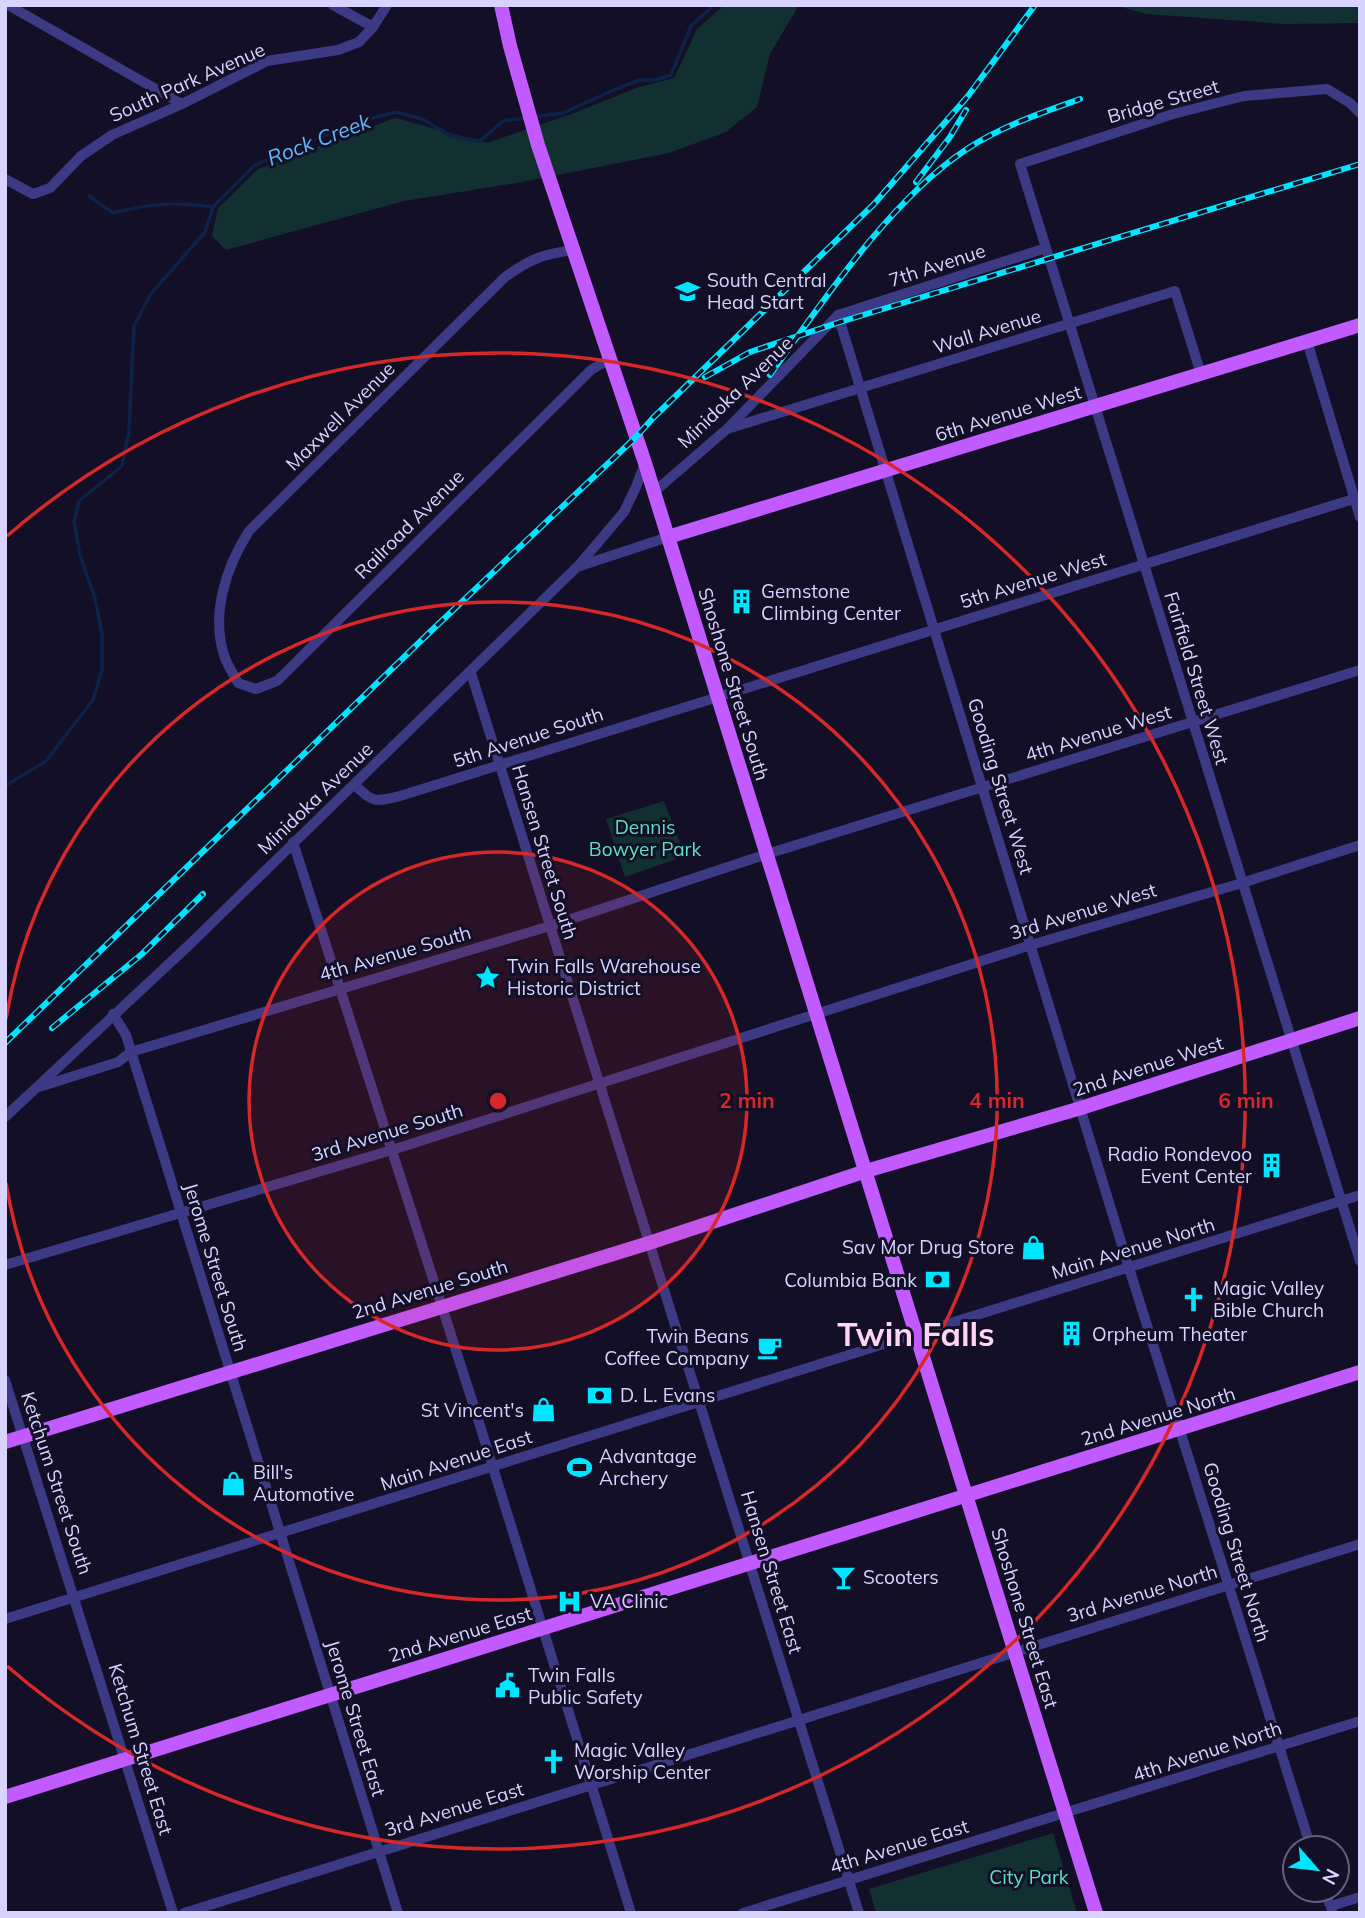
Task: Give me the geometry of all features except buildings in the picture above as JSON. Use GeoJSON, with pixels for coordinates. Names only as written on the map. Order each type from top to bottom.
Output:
{"type":"FeatureCollection","features":[{"type":"Feature","properties":{"kind":"main road","name":"Shoshone Street South"},"geometry":{"type":"LineString","coordinates":[[501,5],[538,145],[645,463],[917,1334]]}},
{"type":"Feature","properties":{"kind":"main road","name":"6th Avenue West"},"geometry":{"type":"LineString","coordinates":[[668,537],[1360,325]]}},
{"type":"Feature","properties":{"kind":"main road","name":"2nd Avenue West"},"geometry":{"type":"LineString","coordinates":[[866,1171],[1081,1108],[1360,1018]]}},
{"type":"Feature","properties":{"kind":"main road","name":"2nd Avenue South"},"geometry":{"type":"LineString","coordinates":[[5,1441],[649,1243],[866,1171]]}},
{"type":"Feature","properties":{"kind":"main road","name":"Shoshone Street East"},"geometry":{"type":"LineString","coordinates":[[917,1334],[1096,1913]]}},
{"type":"Feature","properties":{"kind":"main road","name":"2nd Avenue North"},"geometry":{"type":"LineString","coordinates":[[967,1495],[1360,1372]]}},
{"type":"Feature","properties":{"kind":"main road","name":"2nd Avenue East"},"geometry":{"type":"LineString","coordinates":[[5,1797],[967,1495]]}},
{"type":"Feature","properties":{"kind":"street"},"geometry":{"type":"LineString","coordinates":[[8,5],[181,104]]}},
{"type":"Feature","properties":{"kind":"street"},"geometry":{"type":"LineString","coordinates":[[333,5],[373,27]]}},
{"type":"Feature","properties":{"kind":"street","name":"South Park Avenue"},"geometry":{"type":"LineString","coordinates":[[5,180],[33,194],[50,188],[81,156],[112,135],[267,61],[338,50],[359,42],[373,27],[387,5]]}},
{"type":"Feature","properties":{"kind":"street","name":"Bridge Street"},"geometry":{"type":"LineString","coordinates":[[1020,164],[1185,111],[1244,96],[1326,89],[1350,103],[1360,113]]}},
{"type":"Feature","properties":{"kind":"street","name":"Fairfield Street West"},"geometry":{"type":"LineString","coordinates":[[1020,164],[1360,1261]]}},
{"type":"Feature","properties":{"kind":"street","name":"Maxwell Avenue"},"geometry":{"type":"LineString","coordinates":[[231,668],[225,657],[220,627],[221,604],[225,581],[235,553],[249,531],[505,277],[531,259],[573,246]]}},
{"type":"Feature","properties":{"kind":"street","name":"7th Avenue"},"geometry":{"type":"LineString","coordinates":[[838,315],[1046,248]]}},
{"type":"Feature","properties":{"kind":"street","name":"Wall Avenue"},"geometry":{"type":"LineString","coordinates":[[727,429],[1175,292],[1201,373]]}},
{"type":"Feature","properties":{"kind":"street","name":"Gooding Street West"},"geometry":{"type":"LineString","coordinates":[[838,315],[1129,1268]]}},
{"type":"Feature","properties":{"kind":"street","name":"Minidoka Avenue"},"geometry":{"type":"LineString","coordinates":[[654,492],[727,429],[838,315]]}},
{"type":"Feature","properties":{"kind":"street"},"geometry":{"type":"LineString","coordinates":[[1307,341],[1357,498],[1360,517]]}},
{"type":"Feature","properties":{"kind":"street","name":"Railroad Avenue"},"geometry":{"type":"LineString","coordinates":[[231,668],[238,682],[256,689],[277,681],[572,388],[591,370],[611,358]]}},
{"type":"Feature","properties":{"kind":"street"},"geometry":{"type":"LineString","coordinates":[[577,567],[624,512],[645,463]]}},
{"type":"Feature","properties":{"kind":"street","name":"5th Avenue West"},"geometry":{"type":"LineString","coordinates":[[717,696],[1357,498]]}},
{"type":"Feature","properties":{"kind":"street","name":"Minidoka Avenue"},"geometry":{"type":"LineString","coordinates":[[5,1117],[188,946],[577,567],[668,537]]}},
{"type":"Feature","properties":{"kind":"street","name":"4th Avenue West"},"geometry":{"type":"LineString","coordinates":[[767,854],[1360,670]]}},
{"type":"Feature","properties":{"kind":"street","name":"Hansen Street South"},"geometry":{"type":"LineString","coordinates":[[471,673],[649,1243]]}},
{"type":"Feature","properties":{"kind":"street","name":"5th Avenue South"},"geometry":{"type":"LineString","coordinates":[[355,785],[369,799],[377,802],[717,696]]}},
{"type":"Feature","properties":{"kind":"street"},"geometry":{"type":"LineString","coordinates":[[293,842],[442,1306],[631,1913]]}},
{"type":"Feature","properties":{"kind":"street","name":"3rd Avenue West"},"geometry":{"type":"LineString","coordinates":[[817,1013],[1360,845]]}},
{"type":"Feature","properties":{"kind":"street","name":"4th Avenue South"},"geometry":{"type":"LineString","coordinates":[[36,1088],[118,1062],[131,1052],[550,926],[767,854]]}},
{"type":"Feature","properties":{"kind":"street","name":"3rd Avenue South"},"geometry":{"type":"LineString","coordinates":[[5,1265],[392,1150],[817,1013]]}},
{"type":"Feature","properties":{"kind":"street","name":"Jerome Street South"},"geometry":{"type":"LineString","coordinates":[[113,1014],[126,1035],[282,1533]]}},
{"type":"Feature","properties":{"kind":"street","name":"Main Avenue North"},"geometry":{"type":"LineString","coordinates":[[917,1334],[1360,1195]]}},
{"type":"Feature","properties":{"kind":"street","name":"Hansen Street East"},"geometry":{"type":"LineString","coordinates":[[649,1243],[859,1913]]}},
{"type":"Feature","properties":{"kind":"street","name":"Gooding Street North"},"geometry":{"type":"LineString","coordinates":[[1129,1268],[1307,1834]]}},
{"type":"Feature","properties":{"kind":"street","name":"Main Avenue East"},"geometry":{"type":"LineString","coordinates":[[5,1619],[917,1334]]}},
{"type":"Feature","properties":{"kind":"street","name":"Ketchum Street South"},"geometry":{"type":"LineString","coordinates":[[5,1380],[75,1597]]}},
{"type":"Feature","properties":{"kind":"street","name":"Jerome Street East"},"geometry":{"type":"LineString","coordinates":[[282,1533],[398,1913]]}},
{"type":"Feature","properties":{"kind":"street","name":"3rd Avenue North"},"geometry":{"type":"LineString","coordinates":[[1015,1651],[1360,1544]]}},
{"type":"Feature","properties":{"kind":"street","name":"Ketchum Street East"},"geometry":{"type":"LineString","coordinates":[[75,1597],[173,1913]]}},
{"type":"Feature","properties":{"kind":"street","name":"3rd Avenue East"},"geometry":{"type":"LineString","coordinates":[[184,1913],[1015,1651]]}},
{"type":"Feature","properties":{"kind":"street","name":"4th Avenue North"},"geometry":{"type":"LineString","coordinates":[[1066,1814],[1360,1721]]}},
{"type":"Feature","properties":{"kind":"street","name":"4th Avenue East"},"geometry":{"type":"LineString","coordinates":[[743,1913],[1066,1814]]}},
{"type":"Feature","properties":{"kind":"street"},"geometry":{"type":"LineString","coordinates":[[1332,1909],[1360,1897]]}},
{"type":"Feature","properties":{"kind":"green space"},"geometry":{"type":"Polygon","coordinates":[[[724,5],[799,5],[770,54],[757,107],[726,132],[669,153],[517,183],[404,201],[226,250],[212,236],[218,208],[258,169],[395,118],[487,143],[636,88],[674,78],[697,29],[724,5]]]}},
{"type":"Feature","properties":{"kind":"green space"},"geometry":{"type":"Polygon","coordinates":[[[1114,5],[1360,5],[1360,23],[1285,24],[1146,14],[1114,5]]]}},
{"type":"Feature","properties":{"kind":"green space","name":"Dennis Bowyer Park"},"geometry":{"type":"Polygon","coordinates":[[[664,801],[685,856],[625,877],[606,819],[664,801]]]}},
{"type":"Feature","properties":{"kind":"green space","name":"City Park"},"geometry":{"type":"Polygon","coordinates":[[[1053,1833],[1077,1913],[876,1913],[869,1889],[1053,1833]]]}},
{"type":"Feature","properties":{"kind":"waterway","name":"Rock Creek"},"geometry":{"type":"LineString","coordinates":[[534,117],[563,113],[640,80],[656,80],[671,75],[691,26],[714,5]]}},
{"type":"Feature","properties":{"kind":"waterway","name":"Rock Creek"},"geometry":{"type":"LineString","coordinates":[[5,786],[46,761],[93,700],[102,670],[102,634],[95,598],[80,555],[74,522],[79,501],[122,466],[129,431],[134,326],[150,295],[205,232],[213,207],[255,165],[357,122],[396,112],[422,119],[451,136],[480,141],[503,121],[526,118]]}},
{"type":"Feature","properties":{"kind":"waterway"},"geometry":{"type":"LineString","coordinates":[[89,196],[113,213],[162,204],[213,207]]}},
{"type":"Feature","properties":{"kind":"railway"},"geometry":{"type":"LineString","coordinates":[[5,1043],[636,437],[874,204],[968,96],[1035,5]]}},
{"type":"Feature","properties":{"kind":"railway"},"geometry":{"type":"LineString","coordinates":[[770,375],[860,253],[885,223],[939,170],[994,133],[1080,99]]}},
{"type":"Feature","properties":{"kind":"railway"},"geometry":{"type":"LineString","coordinates":[[916,182],[950,137],[966,110]]}},
{"type":"Feature","properties":{"kind":"railway"},"geometry":{"type":"LineString","coordinates":[[705,377],[750,352],[840,322],[1360,164]]}},
{"type":"Feature","properties":{"kind":"railway"},"geometry":{"type":"LineString","coordinates":[[52,1028],[142,954],[203,894]]}},
{"type":"Feature","properties":{"kind":"place","name":"South Central Head Start"},"geometry":{"type":"Point","coordinates":[687,291]}},
{"type":"Feature","properties":{"kind":"place","name":"Gemstone Climbing Center"},"geometry":{"type":"Point","coordinates":[741,602]}},
{"type":"Feature","properties":{"kind":"place","name":"Twin Falls Warehouse Historic District"},"geometry":{"type":"Point","coordinates":[487,977]}},
{"type":"Feature","properties":{"kind":"place","name":"Radio Rondevoo Event Center"},"geometry":{"type":"Point","coordinates":[1272,1165]}},
{"type":"Feature","properties":{"kind":"place","name":"Sav Mor Drug Store"},"geometry":{"type":"Point","coordinates":[1034,1247]}},
{"type":"Feature","properties":{"kind":"place","name":"Columbia Bank"},"geometry":{"type":"Point","coordinates":[937,1280]}},
{"type":"Feature","properties":{"kind":"place","name":"Magic Valley Bible Church"},"geometry":{"type":"Point","coordinates":[1193,1299]}},
{"type":"Feature","properties":{"kind":"place","name":"Orpheum Theater"},"geometry":{"type":"Point","coordinates":[1072,1334]}},
{"type":"Feature","properties":{"kind":"place","name":"Twin Beans Coffee Company"},"geometry":{"type":"Point","coordinates":[769,1347]}},
{"type":"Feature","properties":{"kind":"place","name":"D. L. Evans"},"geometry":{"type":"Point","coordinates":[600,1395]}},
{"type":"Feature","properties":{"kind":"place","name":"St Vincent's"},"geometry":{"type":"Point","coordinates":[544,1410]}},
{"type":"Feature","properties":{"kind":"place","name":"Advantage Archery"},"geometry":{"type":"Point","coordinates":[579,1467]}},
{"type":"Feature","properties":{"kind":"place","name":"Bill's Automotive"},"geometry":{"type":"Point","coordinates":[233,1483]}},
{"type":"Feature","properties":{"kind":"place","name":"Scooters"},"geometry":{"type":"Point","coordinates":[843,1577]}},
{"type":"Feature","properties":{"kind":"place","name":"VA Clinic"},"geometry":{"type":"Point","coordinates":[570,1601]}},
{"type":"Feature","properties":{"kind":"place","name":"Twin Falls Public Safety"},"geometry":{"type":"Point","coordinates":[508,1686]}},
{"type":"Feature","properties":{"kind":"place","name":"Magic Valley Worship Center"},"geometry":{"type":"Point","coordinates":[554,1761]}},
{"type":"Feature","properties":{"kind":"district","name":"Twin Falls"},"geometry":{"type":"Point","coordinates":[916,1334]}}]}
